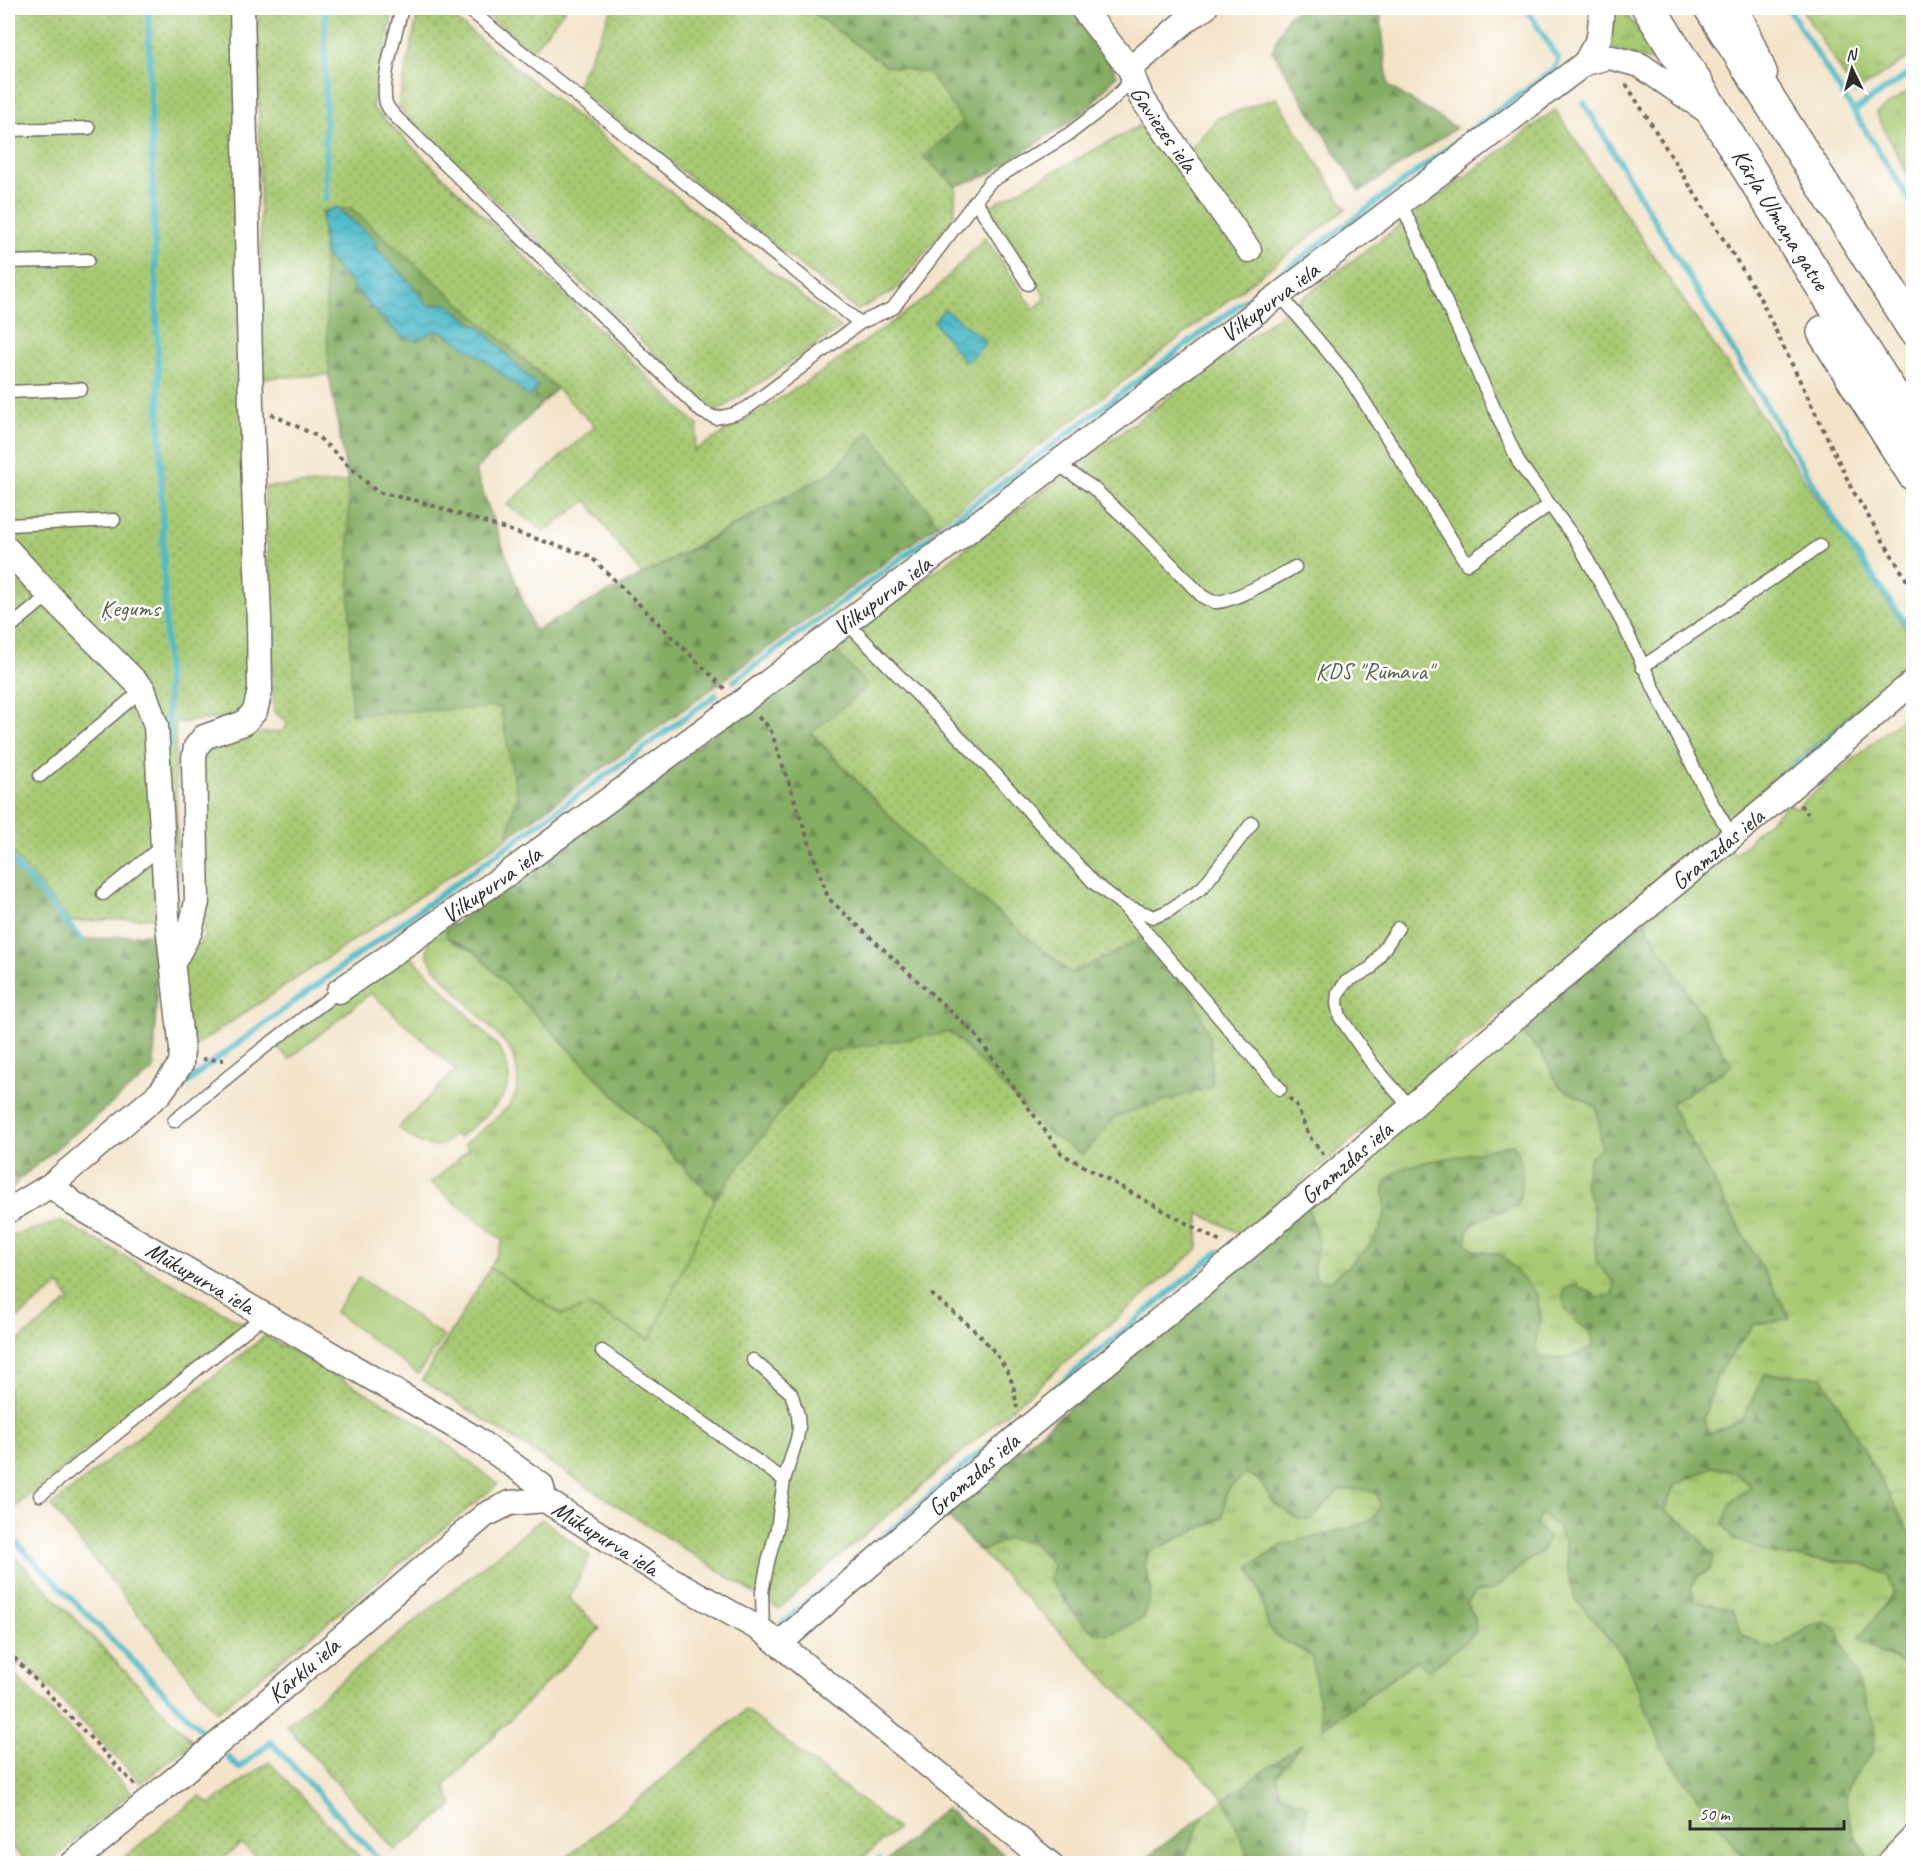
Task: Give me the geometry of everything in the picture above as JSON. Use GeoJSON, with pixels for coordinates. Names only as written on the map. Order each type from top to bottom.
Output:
{"type":"FeatureCollection","features":[{"type":"Feature","properties":{"kind":"highway","name":"Kārļa Ulmaņa gatve"},"geometry":{"type":"LineString","coordinates":[[1649,8],[1791,237],[1914,429]]}},
{"type":"Feature","properties":{"kind":"highway"},"geometry":{"type":"LineString","coordinates":[[1711,8],[1914,329]]}},
{"type":"Feature","properties":{"kind":"highway"},"geometry":{"type":"LineString","coordinates":[[1791,237],[1789,262],[1800,294],[1914,474]]}},
{"type":"Feature","properties":{"kind":"street"},"geometry":{"type":"LineString","coordinates":[[172,963],[190,931],[197,902],[194,758],[196,747],[204,737],[244,723],[255,711],[260,692],[259,610],[250,404],[242,8]]}},
{"type":"Feature","properties":{"kind":"street","name":"Gaviezes iela"},"geometry":{"type":"LineString","coordinates":[[1082,8],[1130,69],[1141,97],[1249,250]]}},
{"type":"Feature","properties":{"kind":"street"},"geometry":{"type":"LineString","coordinates":[[1130,69],[1190,17],[1205,8]]}},
{"type":"Feature","properties":{"kind":"street"},"geometry":{"type":"LineString","coordinates":[[1585,63],[1599,38],[1602,8]]}},
{"type":"Feature","properties":{"kind":"street"},"geometry":{"type":"LineString","coordinates":[[1737,8],[1786,125]]}},
{"type":"Feature","properties":{"kind":"street"},"geometry":{"type":"LineString","coordinates":[[1585,63],[1610,57],[1640,65],[1719,120]]}},
{"type":"Feature","properties":{"kind":"street","name":"Vilkupurva iela"},"geometry":{"type":"LineString","coordinates":[[339,991],[510,872],[742,702],[1585,63]]}},
{"type":"Feature","properties":{"kind":"street"},"geometry":{"type":"LineString","coordinates":[[8,550],[49,595],[143,689],[156,726],[162,846],[182,1050],[181,1064],[160,1093],[51,1185],[8,1210]]}},
{"type":"Feature","properties":{"kind":"street","name":"Gramzdas iela"},"geometry":{"type":"LineString","coordinates":[[771,1637],[1241,1253],[1410,1107],[1914,681]]}},
{"type":"Feature","properties":{"kind":"street","name":"Mūkupurva iela"},"geometry":{"type":"LineString","coordinates":[[51,1185],[74,1204],[473,1437],[540,1485],[546,1500],[672,1580],[771,1637],[1050,1863]]}},
{"type":"Feature","properties":{"kind":"street","name":"Kārklu iela"},"geometry":{"type":"LineString","coordinates":[[72,1863],[222,1740],[485,1515],[510,1503],[546,1500]]}},
{"type":"Feature","properties":{"kind":"street"},"geometry":{"type":"LineString","coordinates":[[1888,1863],[1914,1836]]}},
{"type":"Feature","properties":{"kind":"lane"},"geometry":{"type":"LineString","coordinates":[[402,8],[388,71],[386,104],[397,118],[702,412],[716,418],[747,408],[860,323],[893,308],[990,182],[1069,134],[1108,104],[1126,86],[1130,69]]}},
{"type":"Feature","properties":{"kind":"lane"},"geometry":{"type":"LineString","coordinates":[[468,8],[860,323]]}},
{"type":"Feature","properties":{"kind":"lane"},"geometry":{"type":"LineString","coordinates":[[8,130],[89,128]]}},
{"type":"Feature","properties":{"kind":"lane"},"geometry":{"type":"LineString","coordinates":[[976,201],[1028,284]]}},
{"type":"Feature","properties":{"kind":"lane"},"geometry":{"type":"LineString","coordinates":[[1401,203],[1519,463],[1578,543],[1622,622],[1642,667],[1709,798],[1732,836]]}},
{"type":"Feature","properties":{"kind":"lane"},"geometry":{"type":"LineString","coordinates":[[8,262],[88,260]]}},
{"type":"Feature","properties":{"kind":"lane"},"geometry":{"type":"LineString","coordinates":[[1280,295],[1348,376],[1467,564],[1549,505]]}},
{"type":"Feature","properties":{"kind":"lane"},"geometry":{"type":"LineString","coordinates":[[8,392],[81,389]]}},
{"type":"Feature","properties":{"kind":"lane"},"geometry":{"type":"LineString","coordinates":[[1057,464],[1092,487],[1138,530],[1202,596],[1212,602],[1221,602],[1238,595],[1295,567]]}},
{"type":"Feature","properties":{"kind":"lane"},"geometry":{"type":"LineString","coordinates":[[8,525],[114,520]]}},
{"type":"Feature","properties":{"kind":"lane"},"geometry":{"type":"LineString","coordinates":[[1642,667],[1820,546]]}},
{"type":"Feature","properties":{"kind":"lane"},"geometry":{"type":"LineString","coordinates":[[8,629],[49,595]]}},
{"type":"Feature","properties":{"kind":"lane"},"geometry":{"type":"LineString","coordinates":[[847,623],[997,776],[1094,883],[1123,904],[1154,917],[1168,911],[1203,887],[1252,823]]}},
{"type":"Feature","properties":{"kind":"lane"},"geometry":{"type":"LineString","coordinates":[[40,776],[143,689]]}},
{"type":"Feature","properties":{"kind":"lane"},"geometry":{"type":"LineString","coordinates":[[103,894],[162,846]]}},
{"type":"Feature","properties":{"kind":"lane"},"geometry":{"type":"LineString","coordinates":[[1123,904],[1280,1089]]}},
{"type":"Feature","properties":{"kind":"lane"},"geometry":{"type":"LineString","coordinates":[[1398,928],[1371,968],[1346,982],[1338,993],[1337,1004],[1340,1017],[1373,1065],[1410,1107]]}},
{"type":"Feature","properties":{"kind":"lane","name":"Vilkupurva iela"},"geometry":{"type":"LineString","coordinates":[[174,1121],[261,1050],[339,991]]}},
{"type":"Feature","properties":{"kind":"lane"},"geometry":{"type":"LineString","coordinates":[[40,1494],[265,1315]]}},
{"type":"Feature","properties":{"kind":"lane"},"geometry":{"type":"LineString","coordinates":[[602,1351],[784,1480]]}},
{"type":"Feature","properties":{"kind":"lane"},"geometry":{"type":"LineString","coordinates":[[753,1360],[791,1393],[798,1415],[797,1439],[784,1480],[777,1529],[762,1592],[771,1637]]}},
{"type":"Feature","properties":{"kind":"path"},"geometry":{"type":"LineString","coordinates":[[1610,57],[1759,296],[1853,491],[1914,592]]}},
{"type":"Feature","properties":{"kind":"path"},"geometry":{"type":"LineString","coordinates":[[250,404],[317,436],[377,492],[418,501],[590,556],[700,666],[718,681]]}},
{"type":"Feature","properties":{"kind":"path"},"geometry":{"type":"LineString","coordinates":[[742,702],[770,728],[828,898],[975,1034],[1062,1154],[1241,1253]]}},
{"type":"Feature","properties":{"kind":"path"},"geometry":{"type":"LineString","coordinates":[[200,1059],[227,1060]]}},
{"type":"Feature","properties":{"kind":"path"},"geometry":{"type":"LineString","coordinates":[[1280,1089],[1296,1104],[1309,1136],[1335,1171]]}},
{"type":"Feature","properties":{"kind":"path"},"geometry":{"type":"LineString","coordinates":[[931,1294],[982,1337],[998,1356],[1012,1381],[1021,1432]]}},
{"type":"Feature","properties":{"kind":"path"},"geometry":{"type":"LineString","coordinates":[[8,1651],[150,1799]]}},
{"type":"Feature","properties":{"kind":"path"},"geometry":{"type":"LineString","coordinates":[[8,1852],[18,1863]]}},
{"type":"Feature","properties":{"kind":"green space","name":"Ķegums"},"geometry":{"type":"Polygon","coordinates":[[[8,8],[236,8],[254,691],[236,716],[175,723],[178,916],[71,922],[8,849],[8,8]]]}},
{"type":"Feature","properties":{"kind":"green space"},"geometry":{"type":"Polygon","coordinates":[[[257,8],[394,8],[372,107],[698,426],[694,451],[816,376],[930,295],[985,238],[1034,309],[1046,298],[990,206],[1148,121],[1178,164],[1218,118],[1276,98],[1346,209],[938,524],[869,431],[833,471],[642,575],[587,500],[545,531],[507,505],[595,426],[552,384],[351,208],[322,211],[329,375],[263,378],[257,8]]]}},
{"type":"Feature","properties":{"kind":"green space"},"geometry":{"type":"Polygon","coordinates":[[[419,8],[441,8],[841,328],[716,412],[398,107],[419,8]]]}},
{"type":"Feature","properties":{"kind":"green space"},"geometry":{"type":"Polygon","coordinates":[[[479,8],[566,8],[531,52],[479,8]]]}},
{"type":"Feature","properties":{"kind":"green space"},"geometry":{"type":"Polygon","coordinates":[[[617,8],[806,8],[886,66],[929,73],[963,121],[923,157],[956,186],[954,217],[894,291],[857,310],[576,87],[610,13],[617,8]]]}},
{"type":"Feature","properties":{"kind":"green space"},"geometry":{"type":"Polygon","coordinates":[[[806,8],[1075,8],[1117,75],[1085,112],[986,176],[956,186],[923,157],[929,73],[886,66],[806,8]]]}},
{"type":"Feature","properties":{"kind":"green space"},"geometry":{"type":"Polygon","coordinates":[[[1300,8],[1380,8],[1388,86],[1456,128],[1360,192],[1272,51],[1287,17],[1300,8]]]}},
{"type":"Feature","properties":{"kind":"green space"},"geometry":{"type":"Polygon","coordinates":[[[1615,8],[1622,8],[1658,60],[1653,62],[1612,49],[1607,41],[1615,8]]]}},
{"type":"Feature","properties":{"kind":"green space"},"geometry":{"type":"Polygon","coordinates":[[[1801,8],[1913,8],[1913,54],[1855,93],[1801,8]]]}},
{"type":"Feature","properties":{"kind":"green space"},"geometry":{"type":"Polygon","coordinates":[[[1913,88],[1913,185],[1876,113],[1913,88]]]}},
{"type":"Feature","properties":{"kind":"green space","name":"KDS \"Rūmava\""},"geometry":{"type":"Polygon","coordinates":[[[1555,110],[1913,640],[1913,661],[1241,1234],[1199,1213],[1198,1249],[778,1609],[422,1380],[490,1268],[562,1315],[589,1306],[650,1340],[715,1199],[826,1052],[951,1032],[1047,1132],[1082,1155],[1116,1116],[1212,1087],[1211,1043],[1191,988],[1146,934],[1120,950],[1071,973],[922,850],[812,733],[868,686],[833,647],[1555,110]]]}},
{"type":"Feature","properties":{"kind":"green space"},"geometry":{"type":"Polygon","coordinates":[[[351,208],[557,388],[475,471],[534,631],[700,545],[833,471],[869,431],[938,524],[507,838],[517,794],[500,707],[351,715],[348,482],[329,375],[322,211],[351,208]]]}},
{"type":"Feature","properties":{"kind":"green space"},"geometry":{"type":"Polygon","coordinates":[[[348,482],[351,714],[500,707],[517,794],[507,838],[186,1052],[181,965],[204,937],[203,750],[224,736],[284,731],[287,722],[274,712],[265,487],[348,482]]]}},
{"type":"Feature","properties":{"kind":"green space"},"geometry":{"type":"Polygon","coordinates":[[[833,647],[869,686],[812,734],[922,850],[1071,973],[1146,934],[1191,988],[1211,1043],[1212,1087],[1116,1116],[1082,1155],[1047,1132],[826,1052],[715,1199],[474,951],[447,938],[446,930],[833,647]]]}},
{"type":"Feature","properties":{"kind":"green space"},"geometry":{"type":"Polygon","coordinates":[[[1913,709],[1913,1538],[1823,1377],[1764,1374],[1743,1419],[1710,1435],[1704,1420],[1717,1374],[1753,1325],[1790,1318],[1670,1104],[1644,921],[1731,850],[1734,854],[1750,842],[1751,837],[1788,804],[1796,808],[1913,709]]]}},
{"type":"Feature","properties":{"kind":"green space"},"geometry":{"type":"Polygon","coordinates":[[[8,856],[82,940],[158,933],[154,1069],[18,1180],[8,1167],[8,856]]]}},
{"type":"Feature","properties":{"kind":"green space"},"geometry":{"type":"Polygon","coordinates":[[[451,921],[452,942],[474,951],[715,1199],[650,1340],[589,1306],[563,1315],[490,1268],[503,1241],[431,1183],[469,1149],[465,1144],[509,1105],[516,1093],[518,1079],[514,1058],[508,1046],[433,966],[427,954],[430,936],[451,921]]]}},
{"type":"Feature","properties":{"kind":"green space"},"geometry":{"type":"Polygon","coordinates":[[[1644,921],[1732,1065],[1670,1104],[1790,1318],[1753,1325],[1717,1374],[1704,1420],[1709,1434],[1743,1419],[1764,1374],[1823,1377],[1913,1538],[1913,1668],[1877,1651],[1859,1637],[1894,1592],[1888,1575],[1860,1563],[1771,1554],[1734,1539],[1723,1524],[1731,1503],[1750,1486],[1737,1473],[1712,1467],[1674,1486],[1664,1510],[1687,1525],[1714,1556],[1711,1569],[1699,1575],[1691,1587],[1695,1600],[1733,1610],[1742,1635],[1764,1647],[1777,1648],[1812,1625],[1825,1622],[1837,1629],[1876,1727],[1873,1752],[1848,1785],[1845,1798],[1850,1825],[1870,1863],[1748,1863],[1665,1754],[1625,1658],[1575,1598],[1568,1571],[1565,1543],[1558,1528],[1541,1513],[1536,1524],[1548,1538],[1543,1549],[1492,1590],[1476,1592],[1467,1603],[1475,1618],[1476,1632],[1429,1671],[1416,1660],[1323,1728],[1312,1656],[1276,1636],[1268,1625],[1260,1592],[1249,1567],[1283,1545],[1362,1525],[1373,1518],[1381,1508],[1377,1494],[1364,1489],[1339,1490],[1312,1519],[1298,1519],[1275,1504],[1259,1480],[1247,1473],[1226,1491],[1223,1517],[1149,1552],[1145,1565],[1151,1591],[1145,1617],[1110,1634],[1102,1634],[1093,1630],[1076,1615],[1049,1579],[1053,1565],[1035,1544],[1008,1538],[981,1552],[945,1514],[1307,1205],[1319,1240],[1313,1268],[1317,1280],[1331,1281],[1376,1237],[1384,1218],[1384,1190],[1388,1179],[1399,1171],[1414,1165],[1513,1144],[1522,1166],[1521,1191],[1516,1206],[1478,1220],[1468,1230],[1466,1243],[1476,1251],[1502,1255],[1537,1295],[1541,1320],[1534,1346],[1540,1358],[1568,1358],[1593,1347],[1591,1332],[1566,1310],[1563,1289],[1575,1285],[1599,1297],[1613,1295],[1614,1282],[1596,1262],[1594,1209],[1584,1183],[1590,1157],[1601,1148],[1596,1107],[1560,1087],[1540,1050],[1517,1029],[1644,921]]]}},
{"type":"Feature","properties":{"kind":"green space"},"geometry":{"type":"Polygon","coordinates":[[[407,952],[500,1049],[509,1077],[504,1094],[482,1119],[459,1138],[454,1134],[443,1144],[437,1146],[419,1142],[398,1128],[456,1070],[371,993],[289,1059],[276,1046],[407,952]]]}},
{"type":"Feature","properties":{"kind":"green space"},"geometry":{"type":"Polygon","coordinates":[[[1517,1029],[1540,1050],[1560,1087],[1596,1106],[1599,1120],[1601,1149],[1584,1183],[1594,1209],[1596,1262],[1614,1282],[1613,1296],[1599,1297],[1575,1285],[1569,1315],[1591,1332],[1593,1347],[1568,1358],[1540,1358],[1534,1346],[1541,1320],[1502,1255],[1476,1251],[1466,1243],[1468,1230],[1478,1220],[1516,1206],[1513,1144],[1384,1188],[1385,1216],[1378,1236],[1371,1244],[1331,1281],[1317,1280],[1313,1268],[1319,1240],[1307,1205],[1517,1029]]]}},
{"type":"Feature","properties":{"kind":"green space"},"geometry":{"type":"Polygon","coordinates":[[[8,1167],[18,1180],[8,1195],[8,1167]]]}},
{"type":"Feature","properties":{"kind":"green space"},"geometry":{"type":"Polygon","coordinates":[[[62,1221],[246,1325],[13,1508],[8,1502],[8,1349],[70,1300],[59,1285],[8,1326],[8,1239],[62,1221]]]}},
{"type":"Feature","properties":{"kind":"green space"},"geometry":{"type":"Polygon","coordinates":[[[359,1277],[444,1337],[418,1374],[335,1312],[359,1277]]]}},
{"type":"Feature","properties":{"kind":"green space"},"geometry":{"type":"Polygon","coordinates":[[[265,1336],[418,1422],[498,1484],[217,1712],[51,1506],[265,1336]]]}},
{"type":"Feature","properties":{"kind":"green space"},"geometry":{"type":"Polygon","coordinates":[[[1712,1467],[1736,1473],[1750,1486],[1731,1503],[1771,1554],[1860,1563],[1888,1575],[1894,1591],[1883,1608],[1877,1651],[1913,1668],[1914,1825],[1877,1863],[1870,1863],[1851,1824],[1846,1802],[1846,1792],[1850,1783],[1873,1752],[1812,1625],[1777,1648],[1764,1647],[1742,1635],[1733,1610],[1695,1600],[1691,1587],[1699,1575],[1711,1569],[1664,1511],[1674,1486],[1712,1467]]]}},
{"type":"Feature","properties":{"kind":"green space"},"geometry":{"type":"Polygon","coordinates":[[[1247,1473],[1259,1480],[1275,1504],[1312,1519],[1339,1490],[1364,1489],[1377,1494],[1381,1508],[1373,1518],[1362,1525],[1283,1545],[1249,1567],[1260,1592],[1268,1625],[1276,1636],[1312,1656],[1323,1728],[1475,1618],[1467,1603],[1476,1592],[1548,1538],[1536,1524],[1541,1513],[1558,1528],[1565,1543],[1568,1571],[1575,1598],[1625,1658],[1665,1754],[1748,1863],[1181,1863],[1204,1815],[1225,1799],[981,1552],[1008,1538],[1035,1544],[1053,1565],[1151,1591],[1145,1565],[1149,1552],[1223,1518],[1226,1491],[1247,1473]],[[1300,1745],[1225,1799],[1280,1794],[1277,1775],[1300,1745]]]}},
{"type":"Feature","properties":{"kind":"green space"},"geometry":{"type":"Polygon","coordinates":[[[542,1519],[590,1556],[569,1598],[600,1629],[445,1785],[453,1806],[395,1850],[286,1725],[542,1519]]]}},
{"type":"Feature","properties":{"kind":"green space"},"geometry":{"type":"Polygon","coordinates":[[[8,1549],[193,1742],[141,1783],[23,1660],[12,1672],[131,1792],[49,1863],[28,1863],[8,1842],[8,1549]]]}},
{"type":"Feature","properties":{"kind":"green space"},"geometry":{"type":"Polygon","coordinates":[[[746,1710],[897,1829],[856,1863],[560,1863],[746,1710]]]}},
{"type":"Feature","properties":{"kind":"green space"},"geometry":{"type":"Polygon","coordinates":[[[1302,1743],[1277,1775],[1280,1794],[1306,1805],[1305,1851],[1248,1855],[1225,1799],[1302,1743]]]}},
{"type":"Feature","properties":{"kind":"green space"},"geometry":{"type":"Polygon","coordinates":[[[269,1762],[365,1863],[263,1863],[241,1844],[217,1863],[117,1863],[199,1796],[210,1804],[269,1762]]]}},
{"type":"Feature","properties":{"kind":"green space"},"geometry":{"type":"Polygon","coordinates":[[[945,1808],[1015,1863],[884,1863],[945,1808]]]}},
{"type":"Feature","properties":{"kind":"green space"},"geometry":{"type":"Polygon","coordinates":[[[1204,1815],[1181,1863],[1139,1863],[1204,1815]]]}},
{"type":"Feature","properties":{"kind":"water"},"geometry":{"type":"Polygon","coordinates":[[[336,207],[377,242],[374,246],[428,305],[447,304],[484,331],[538,387],[529,397],[482,358],[442,331],[434,331],[416,341],[400,335],[371,307],[325,254],[322,220],[325,212],[336,207]]]}},
{"type":"Feature","properties":{"kind":"water"},"geometry":{"type":"Polygon","coordinates":[[[944,309],[985,340],[985,344],[968,361],[964,361],[934,322],[944,309]]]}},
{"type":"Feature","properties":{"kind":"waterway"},"geometry":{"type":"LineString","coordinates":[[148,8],[169,747]]}},
{"type":"Feature","properties":{"kind":"waterway"},"geometry":{"type":"LineString","coordinates":[[325,8],[326,199]]}},
{"type":"Feature","properties":{"kind":"waterway"},"geometry":{"type":"LineString","coordinates":[[734,681],[946,525],[1556,67],[1558,59],[1526,8]]}},
{"type":"Feature","properties":{"kind":"waterway"},"geometry":{"type":"LineString","coordinates":[[1788,8],[1914,207]]}},
{"type":"Feature","properties":{"kind":"waterway"},"geometry":{"type":"LineString","coordinates":[[1854,111],[1914,70]]}},
{"type":"Feature","properties":{"kind":"waterway"},"geometry":{"type":"LineString","coordinates":[[1584,103],[1847,540],[1914,635]]}},
{"type":"Feature","properties":{"kind":"waterway"},"geometry":{"type":"LineString","coordinates":[[1739,815],[1914,665]]}},
{"type":"Feature","properties":{"kind":"waterway"},"geometry":{"type":"LineString","coordinates":[[169,1099],[206,1067],[356,956],[716,695]]}},
{"type":"Feature","properties":{"kind":"waterway"},"geometry":{"type":"LineString","coordinates":[[8,856],[82,940]]}},
{"type":"Feature","properties":{"kind":"waterway"},"geometry":{"type":"LineString","coordinates":[[1243,1235],[1285,1200]]}},
{"type":"Feature","properties":{"kind":"waterway"},"geometry":{"type":"LineString","coordinates":[[1031,1408],[1218,1252]]}},
{"type":"Feature","properties":{"kind":"waterway"},"geometry":{"type":"LineString","coordinates":[[779,1627],[1004,1431]]}},
{"type":"Feature","properties":{"kind":"waterway"},"geometry":{"type":"LineString","coordinates":[[8,1534],[204,1733]]}},
{"type":"Feature","properties":{"kind":"waterway"},"geometry":{"type":"LineString","coordinates":[[228,1757],[239,1768],[271,1742],[383,1864]]}},
{"type":"Feature","properties":{"kind":"waterway"},"geometry":{"type":"LineString","coordinates":[[874,1864],[879,1859]]}}]}
